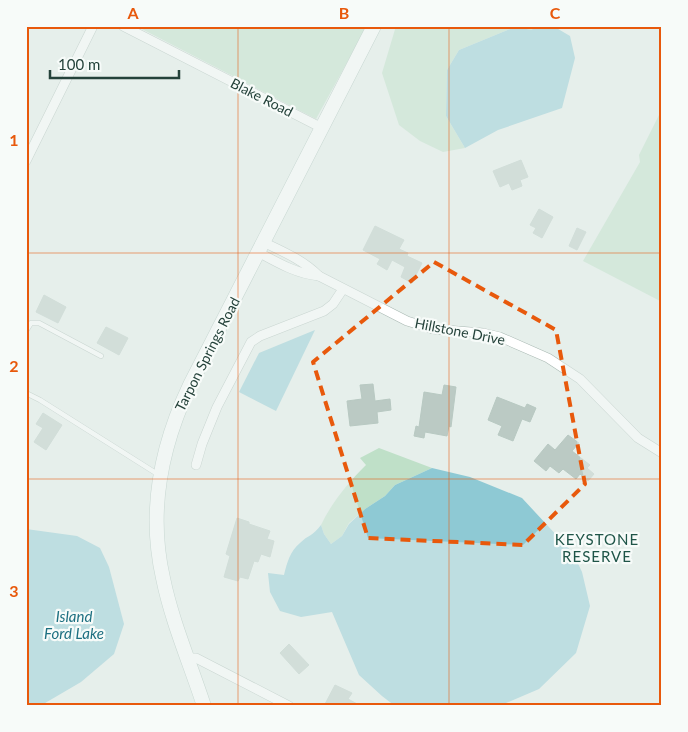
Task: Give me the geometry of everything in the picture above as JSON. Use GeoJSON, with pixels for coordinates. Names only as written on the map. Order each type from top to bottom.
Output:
{"type":"FeatureCollection","features":[{"type":"Feature","properties":{"kind":"main road","name":"Tarpon Springs Road"},"geometry":{"type":"LineString","coordinates":[[204,706],[168,597],[159,558],[157,517],[160,476],[169,436],[179,409],[374,26]]}},
{"type":"Feature","properties":{"kind":"street"},"geometry":{"type":"LineString","coordinates":[[26,161],[93,26]]}},
{"type":"Feature","properties":{"kind":"street","name":"Blake Road"},"geometry":{"type":"LineString","coordinates":[[123,26],[322,128]]}},
{"type":"Feature","properties":{"kind":"street","name":"Hillstone Drive"},"geometry":{"type":"LineString","coordinates":[[261,247],[298,259],[310,266],[319,276],[394,315],[414,323],[432,329],[483,333],[500,337],[548,358],[580,379],[638,438],[662,453]]}},
{"type":"Feature","properties":{"kind":"street","name":"Hillstone Drive"},"geometry":{"type":"LineString","coordinates":[[261,247],[293,270],[305,275],[319,276]]}},
{"type":"Feature","properties":{"kind":"street"},"geometry":{"type":"LineString","coordinates":[[293,270],[298,259]]}},
{"type":"Feature","properties":{"kind":"street"},"geometry":{"type":"LineString","coordinates":[[196,465],[216,408],[251,342],[260,336],[324,311],[333,304],[343,289]]}},
{"type":"Feature","properties":{"kind":"street"},"geometry":{"type":"LineString","coordinates":[[188,658],[196,658],[289,706]]}},
{"type":"Feature","properties":{"kind":"lane"},"geometry":{"type":"LineString","coordinates":[[26,331],[30,323],[39,323],[101,356]]}},
{"type":"Feature","properties":{"kind":"lane"},"geometry":{"type":"LineString","coordinates":[[26,393],[160,476]]}},
{"type":"Feature","properties":{"kind":"highlighted area"},"geometry":{"type":"Polygon","coordinates":[[[434,262],[556,330],[585,484],[523,545],[368,538],[313,362],[434,262]]]}},
{"type":"Feature","properties":{"kind":"green space"},"geometry":{"type":"Polygon","coordinates":[[[136,26],[367,26],[316,119],[136,26]]]}},
{"type":"Feature","properties":{"kind":"green space"},"geometry":{"type":"Polygon","coordinates":[[[396,26],[534,26],[532,30],[515,27],[459,50],[447,70],[446,116],[465,148],[443,152],[420,141],[399,125],[382,73],[396,26]]]}},
{"type":"Feature","properties":{"kind":"green space"},"geometry":{"type":"Polygon","coordinates":[[[662,109],[662,302],[583,261],[640,162],[639,155],[662,109]]]}},
{"type":"Feature","properties":{"kind":"green space"},"geometry":{"type":"Polygon","coordinates":[[[379,448],[432,468],[395,485],[385,496],[365,509],[349,523],[342,536],[331,544],[324,534],[321,525],[341,493],[366,465],[360,458],[379,448]]]}},
{"type":"Feature","properties":{"kind":"water"},"geometry":{"type":"Polygon","coordinates":[[[534,26],[553,26],[570,36],[575,58],[562,108],[498,130],[465,148],[446,116],[447,70],[459,50],[515,27],[532,30],[534,26]]]}},
{"type":"Feature","properties":{"kind":"water"},"geometry":{"type":"Polygon","coordinates":[[[315,330],[276,411],[239,392],[259,353],[315,330]]]}},
{"type":"Feature","properties":{"kind":"water"},"geometry":{"type":"Polygon","coordinates":[[[432,468],[470,477],[522,498],[573,553],[582,572],[590,606],[576,653],[539,689],[499,706],[395,706],[359,675],[332,612],[301,617],[280,611],[270,592],[268,573],[284,575],[291,553],[321,525],[324,534],[331,544],[342,536],[349,524],[365,509],[385,496],[395,485],[432,468]]]}},
{"type":"Feature","properties":{"kind":"water","name":"Island Ford Lake"},"geometry":{"type":"Polygon","coordinates":[[[26,529],[77,536],[100,548],[109,567],[124,624],[114,654],[81,682],[40,706],[26,706],[26,529]]]}},
{"type":"Feature","properties":{"kind":"building"},"geometry":{"type":"Polygon","coordinates":[[[521,160],[528,177],[520,180],[522,186],[512,190],[509,183],[500,187],[493,171],[521,160]]]}},
{"type":"Feature","properties":{"kind":"building"},"geometry":{"type":"Polygon","coordinates":[[[539,209],[553,217],[542,238],[533,233],[536,228],[530,225],[539,209]]]}},
{"type":"Feature","properties":{"kind":"building"},"geometry":{"type":"Polygon","coordinates":[[[375,226],[404,240],[399,249],[408,253],[407,256],[422,263],[412,283],[401,277],[405,267],[392,260],[387,270],[377,264],[380,259],[363,250],[375,226]]]}},
{"type":"Feature","properties":{"kind":"building"},"geometry":{"type":"Polygon","coordinates":[[[577,228],[586,232],[577,250],[569,246],[577,228]]]}},
{"type":"Feature","properties":{"kind":"building"},"geometry":{"type":"Polygon","coordinates":[[[44,295],[66,307],[58,323],[36,312],[44,295]]]}},
{"type":"Feature","properties":{"kind":"building"},"geometry":{"type":"Polygon","coordinates":[[[106,327],[128,338],[119,355],[97,343],[106,327]]]}},
{"type":"Feature","properties":{"kind":"building"},"geometry":{"type":"Polygon","coordinates":[[[373,384],[375,401],[390,399],[391,410],[377,412],[378,423],[350,426],[347,401],[362,399],[360,385],[373,384]]]}},
{"type":"Feature","properties":{"kind":"building"},"geometry":{"type":"Polygon","coordinates":[[[444,385],[456,387],[451,427],[449,426],[447,436],[425,432],[424,438],[414,436],[416,426],[419,427],[424,392],[442,395],[444,385]]]}},
{"type":"Feature","properties":{"kind":"building"},"geometry":{"type":"Polygon","coordinates":[[[497,397],[525,408],[527,404],[536,408],[530,422],[522,419],[513,441],[498,435],[502,426],[488,420],[497,397]]]}},
{"type":"Feature","properties":{"kind":"building"},"geometry":{"type":"Polygon","coordinates":[[[43,413],[62,425],[46,450],[34,442],[43,428],[36,424],[43,413]]]}},
{"type":"Feature","properties":{"kind":"building"},"geometry":{"type":"Polygon","coordinates":[[[568,435],[579,443],[572,451],[590,465],[587,468],[594,474],[588,481],[580,474],[576,479],[563,469],[559,473],[550,466],[546,471],[534,461],[548,444],[555,450],[568,435]]]}},
{"type":"Feature","properties":{"kind":"building"},"geometry":{"type":"Polygon","coordinates":[[[237,518],[270,531],[267,539],[274,541],[270,557],[261,554],[258,562],[254,561],[248,579],[240,577],[238,581],[224,577],[230,556],[226,554],[237,518]]]}},
{"type":"Feature","properties":{"kind":"building"},"geometry":{"type":"Polygon","coordinates":[[[289,644],[309,665],[299,674],[280,653],[289,644]]]}},
{"type":"Feature","properties":{"kind":"building"},"geometry":{"type":"Polygon","coordinates":[[[335,685],[352,693],[348,699],[361,706],[324,706],[335,685]]]}},
{"type":"Feature","properties":{"kind":"district","name":"KEYSTONE RESERVE"},"geometry":{"type":"Point","coordinates":[597,548]}}]}
